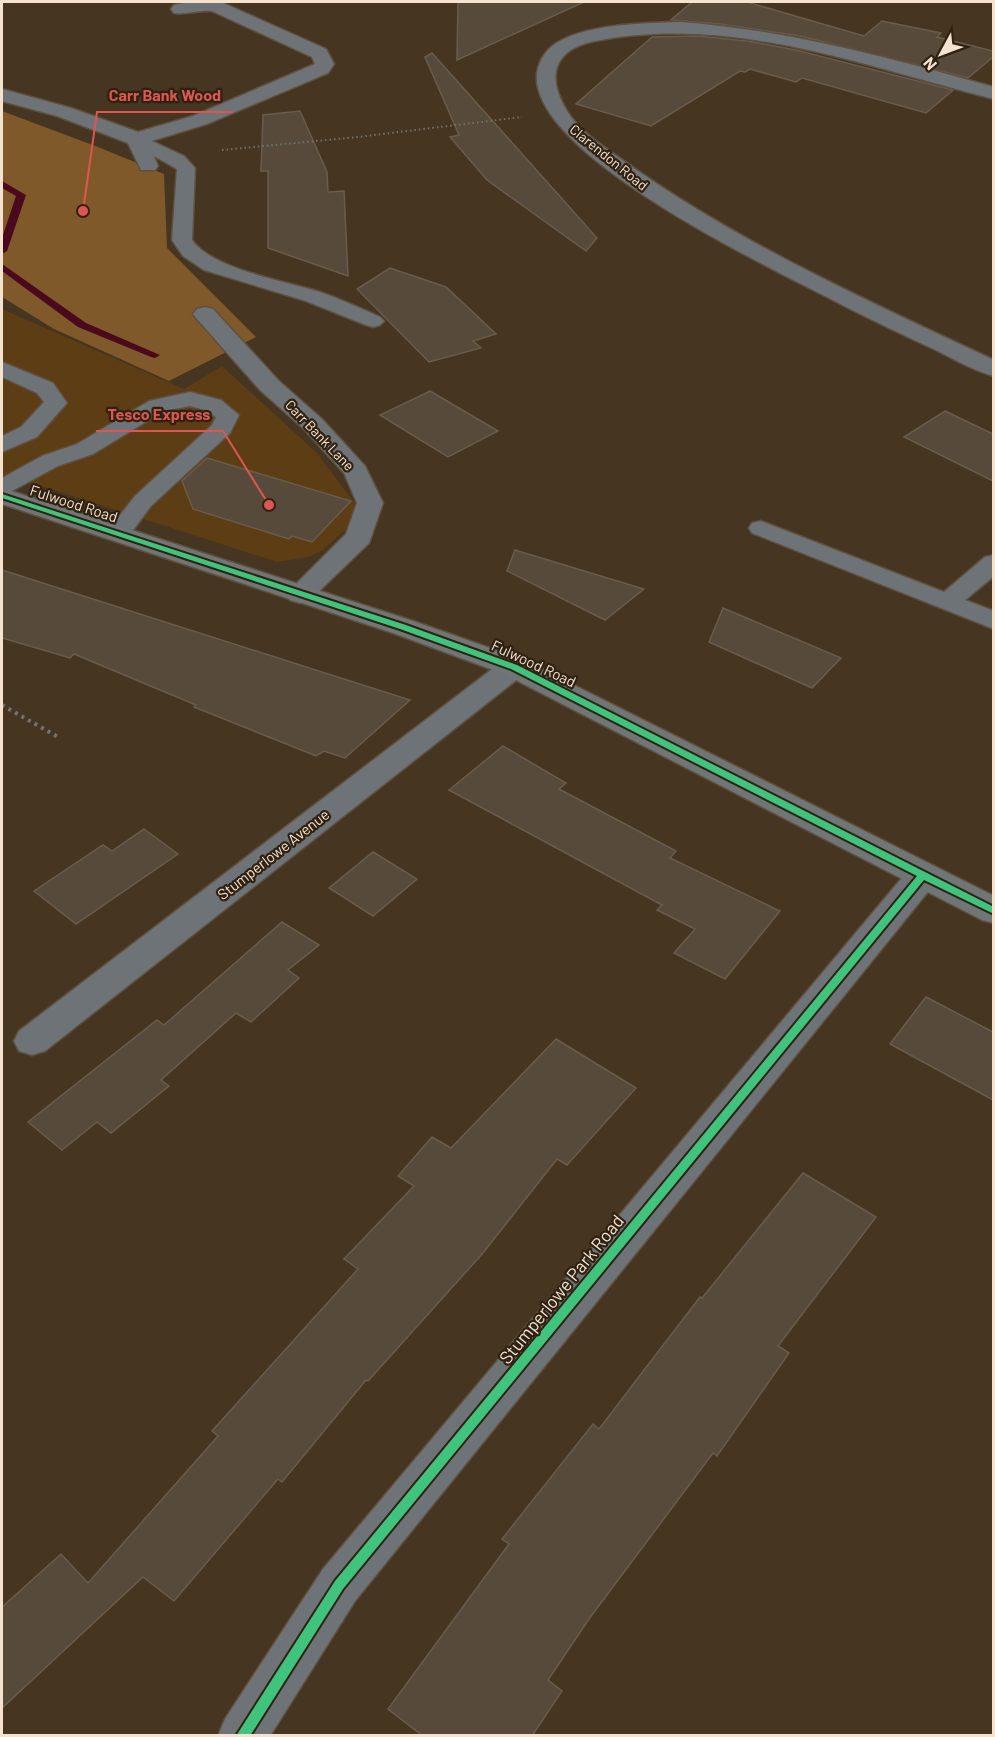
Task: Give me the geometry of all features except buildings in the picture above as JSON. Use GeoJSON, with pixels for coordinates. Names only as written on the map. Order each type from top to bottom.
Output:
{"type":"FeatureCollection","features":[{"type":"Feature","properties":{"kind":"street"},"geometry":{"type":"LineString","coordinates":[[2,95],[64,112],[137,139],[200,120],[321,69],[325,64],[319,53],[215,6],[196,5],[180,9]]}},
{"type":"Feature","properties":{"kind":"street","name":"Clarendon Road"},"geometry":{"type":"LineString","coordinates":[[993,93],[808,45],[711,30],[642,27],[571,41],[555,50],[548,62],[544,77],[558,113],[576,134],[609,160],[678,207],[729,237],[832,291],[993,369]]}},
{"type":"Feature","properties":{"kind":"street"},"geometry":{"type":"LineString","coordinates":[[137,139],[148,166]]}},
{"type":"Feature","properties":{"kind":"street","name":"Carr Bank Lane"},"geometry":{"type":"LineString","coordinates":[[205,314],[270,386],[313,424],[356,471],[370,503],[359,537],[300,594]]}},
{"type":"Feature","properties":{"kind":"street","name":"Fulwood Road"},"geometry":{"type":"LineString","coordinates":[[2,496],[119,532],[403,627],[514,667],[993,911]]}},
{"type":"Feature","properties":{"kind":"street","name":"Stumperlowe Avenue"},"geometry":{"type":"LineString","coordinates":[[33,1041],[514,667]]}},
{"type":"Feature","properties":{"kind":"street","name":"Stumperlowe Park Road"},"geometry":{"type":"LineString","coordinates":[[242,1736],[339,1585],[923,875]]}},
{"type":"Feature","properties":{"kind":"lane"},"geometry":{"type":"LineString","coordinates":[[137,139],[168,155],[186,168],[182,240],[190,252],[211,266],[313,297],[373,321]]}},
{"type":"Feature","properties":{"kind":"lane"},"geometry":{"type":"LineString","coordinates":[[2,369],[45,388],[56,402],[29,432],[2,445]]}},
{"type":"Feature","properties":{"kind":"lane"},"geometry":{"type":"LineString","coordinates":[[2,487],[50,461],[85,449],[157,406],[190,399],[213,405],[228,415],[222,428],[143,501],[119,532]]}},
{"type":"Feature","properties":{"kind":"lane"},"geometry":{"type":"LineString","coordinates":[[761,528],[993,621]]}},
{"type":"Feature","properties":{"kind":"lane"},"geometry":{"type":"LineString","coordinates":[[948,602],[993,562]]}},
{"type":"Feature","properties":{"kind":"path"},"geometry":{"type":"LineString","coordinates":[[168,155],[358,137],[558,113]]}},
{"type":"Feature","properties":{"kind":"path"},"geometry":{"type":"LineString","coordinates":[[2,705],[58,736]]}},
{"type":"Feature","properties":{"kind":"shaded area"},"geometry":{"type":"Polygon","coordinates":[[[2,111],[164,174],[167,248],[256,337],[169,381],[54,329],[2,297],[2,111]]]}},
{"type":"Feature","properties":{"kind":"shaded area"},"geometry":{"type":"Polygon","coordinates":[[[2,309],[184,389],[222,366],[317,453],[356,505],[348,527],[323,550],[309,557],[277,562],[35,484],[2,478],[2,309]]]}},
{"type":"Feature","properties":{"kind":"waterway"},"geometry":{"type":"LineString","coordinates":[[2,184],[21,195],[2,251]]}},
{"type":"Feature","properties":{"kind":"waterway"},"geometry":{"type":"LineString","coordinates":[[2,267],[82,325],[155,355]]}},
{"type":"Feature","properties":{"kind":"cycle path"},"geometry":{"type":"LineString","coordinates":[[2,496],[403,627],[514,667],[994,911]]}},
{"type":"Feature","properties":{"kind":"cycle path"},"geometry":{"type":"LineString","coordinates":[[242,1736],[339,1585],[923,875]]}},
{"type":"Feature","properties":{"kind":"place","name":"Carr Bank Wood"},"geometry":{"type":"Point","coordinates":[83,211]}},
{"type":"Feature","properties":{"kind":"place","name":"Tesco Express"},"geometry":{"type":"Point","coordinates":[269,505]}}]}
